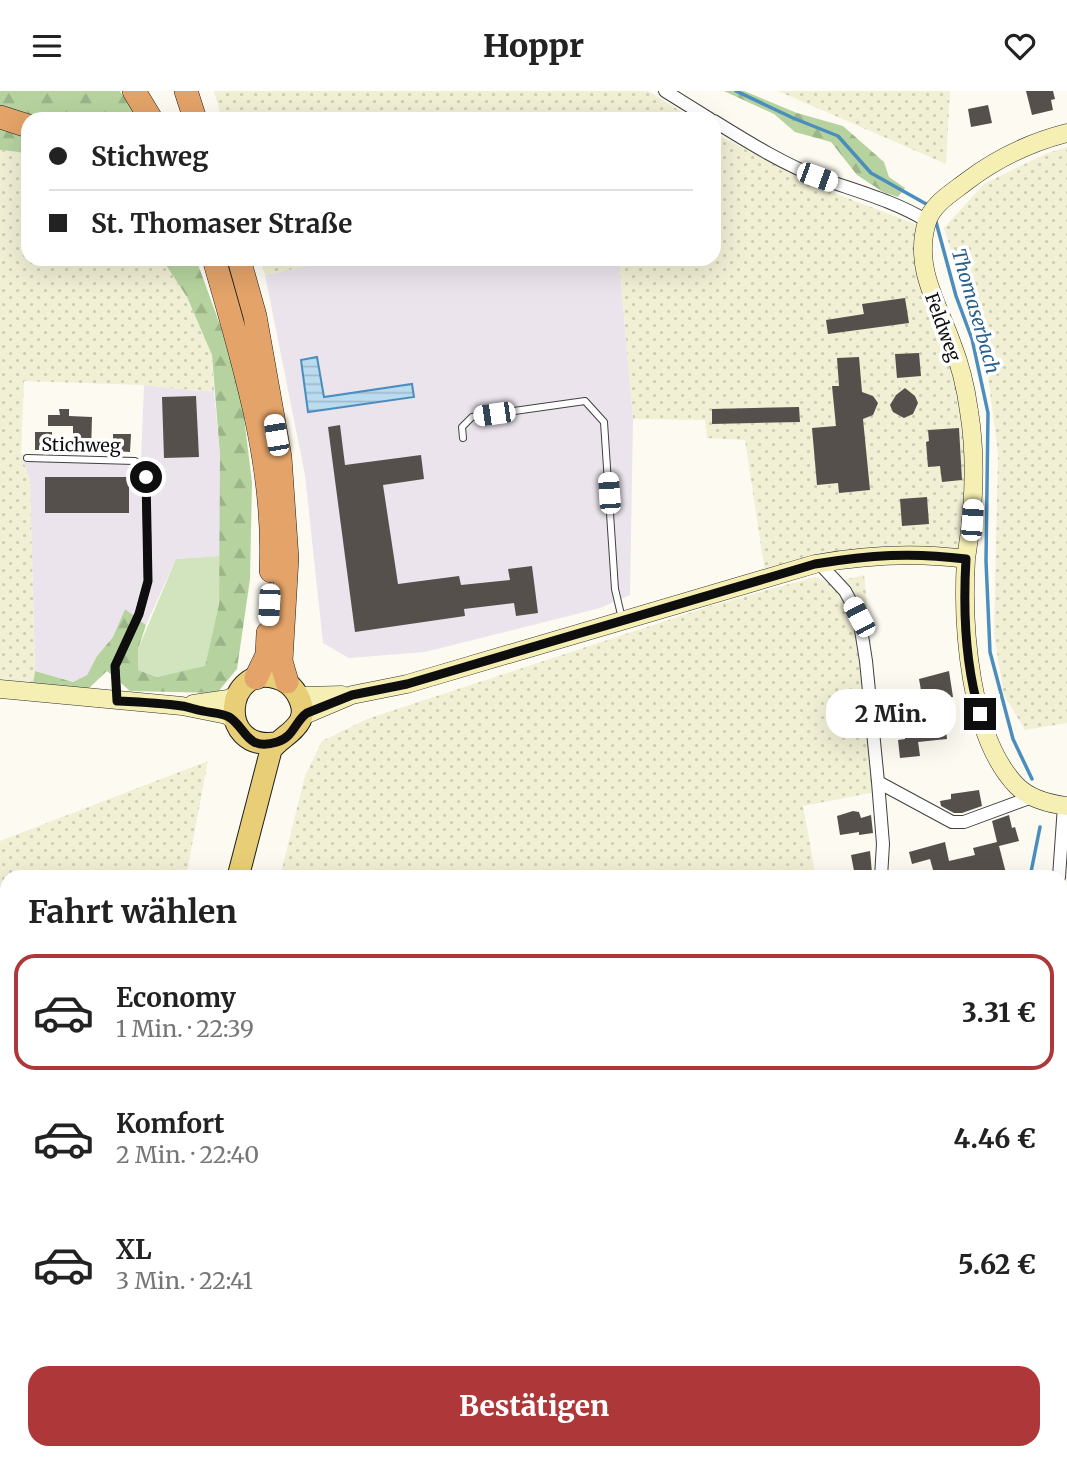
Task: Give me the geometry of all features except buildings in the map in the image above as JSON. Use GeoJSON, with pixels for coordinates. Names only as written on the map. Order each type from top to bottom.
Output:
{"type":"FeatureCollection","features":[{"type":"Feature","properties":{"kind":"highway"},"geometry":{"type":"LineString","coordinates":[[134,91],[147,112]]}},
{"type":"Feature","properties":{"kind":"highway"},"geometry":{"type":"LineString","coordinates":[[151,91],[162,112]]}},
{"type":"Feature","properties":{"kind":"highway"},"geometry":{"type":"LineString","coordinates":[[186,91],[193,112]]}},
{"type":"Feature","properties":{"kind":"highway"},"geometry":{"type":"LineString","coordinates":[[0,117],[21,124]]}},
{"type":"Feature","properties":{"kind":"highway"},"geometry":{"type":"LineString","coordinates":[[205,266],[227,302]]}},
{"type":"Feature","properties":{"kind":"highway"},"geometry":{"type":"LineString","coordinates":[[217,266],[250,381],[268,492],[272,556],[267,655],[257,678]]}},
{"type":"Feature","properties":{"kind":"highway"},"geometry":{"type":"LineString","coordinates":[[231,266],[264,368]]}},
{"type":"Feature","properties":{"kind":"highway"},"geometry":{"type":"LineString","coordinates":[[241,266],[255,316],[280,457],[287,558],[281,661],[292,688]]}},
{"type":"Feature","properties":{"kind":"main road"},"geometry":{"type":"LineString","coordinates":[[927,221],[939,204],[974,175],[1010,155],[1067,133]]}},
{"type":"Feature","properties":{"kind":"main road","name":"Feldweg"},"geometry":{"type":"LineString","coordinates":[[927,221],[922,253],[929,289],[953,345],[969,410],[975,492],[966,559],[965,620],[975,699],[985,729],[1005,771],[1018,787],[1032,797]]}},
{"type":"Feature","properties":{"kind":"main road"},"geometry":{"type":"LineString","coordinates":[[236,722],[234,704],[237,695],[257,678],[272,677],[304,696],[352,695],[407,684],[820,563],[880,555],[937,555],[966,559]]}},
{"type":"Feature","properties":{"kind":"main road"},"geometry":{"type":"LineString","coordinates":[[240,870],[271,750],[276,743],[294,731],[300,717],[301,705],[292,688]]}},
{"type":"Feature","properties":{"kind":"main road"},"geometry":{"type":"LineString","coordinates":[[0,689],[182,706],[227,715],[249,739],[254,762],[256,801]]}},
{"type":"Feature","properties":{"kind":"main road"},"geometry":{"type":"LineString","coordinates":[[182,706],[228,699],[237,695]]}},
{"type":"Feature","properties":{"kind":"main road"},"geometry":{"type":"LineString","coordinates":[[300,717],[352,695]]}},
{"type":"Feature","properties":{"kind":"main road"},"geometry":{"type":"LineString","coordinates":[[249,739],[267,744],[276,743]]}},
{"type":"Feature","properties":{"kind":"main road"},"geometry":{"type":"LineString","coordinates":[[1032,797],[1065,806]]}},
{"type":"Feature","properties":{"kind":"street"},"geometry":{"type":"LineString","coordinates":[[666,91],[699,112]]}},
{"type":"Feature","properties":{"kind":"street"},"geometry":{"type":"LineString","coordinates":[[721,126],[756,147],[817,177],[911,211],[927,221]]}},
{"type":"Feature","properties":{"kind":"street"},"geometry":{"type":"LineString","coordinates":[[820,563],[845,591],[859,617],[878,782],[883,844],[881,870]]}},
{"type":"Feature","properties":{"kind":"street"},"geometry":{"type":"LineString","coordinates":[[878,782],[952,823],[964,822],[1032,797]]}},
{"type":"Feature","properties":{"kind":"street"},"geometry":{"type":"LineString","coordinates":[[1060,870],[1065,806]]}},
{"type":"Feature","properties":{"kind":"lane"},"geometry":{"type":"LineString","coordinates":[[463,438],[462,427],[472,417],[584,401],[604,422],[615,589],[622,621]]}},
{"type":"Feature","properties":{"kind":"lane","name":"Stichweg"},"geometry":{"type":"LineString","coordinates":[[27,458],[135,461],[142,466],[146,477],[148,581],[139,614],[115,666],[117,701]]}},
{"type":"Feature","properties":{"kind":"shaded area"},"geometry":{"type":"Polygon","coordinates":[[[214,91],[648,91],[682,112],[220,112],[214,91]]]}},
{"type":"Feature","properties":{"kind":"shaded area"},"geometry":{"type":"Polygon","coordinates":[[[778,91],[950,91],[946,164],[778,91]]]}},
{"type":"Feature","properties":{"kind":"shaded area"},"geometry":{"type":"Polygon","coordinates":[[[721,137],[816,186],[918,225],[965,410],[972,500],[957,551],[765,572],[745,440],[707,438],[705,420],[633,419],[620,266],[721,266],[721,137]]]}},
{"type":"Feature","properties":{"kind":"shaded area"},"geometry":{"type":"Polygon","coordinates":[[[1067,147],[1067,723],[1025,730],[1004,695],[994,634],[998,454],[987,368],[944,228],[984,184],[1045,154],[1067,147]]]}},
{"type":"Feature","properties":{"kind":"shaded area"},"geometry":{"type":"Polygon","coordinates":[[[0,150],[21,153],[21,266],[167,266],[187,297],[212,355],[214,390],[24,381],[21,455],[30,481],[35,671],[33,684],[0,679],[0,150]]]}},
{"type":"Feature","properties":{"kind":"shaded area"},"geometry":{"type":"Polygon","coordinates":[[[263,266],[307,266],[265,275],[263,266]]]}},
{"type":"Feature","properties":{"kind":"shaded area"},"geometry":{"type":"Polygon","coordinates":[[[307,266],[620,266],[633,419],[630,595],[600,608],[425,652],[349,658],[323,643],[305,475],[265,275],[307,266]]]}},
{"type":"Feature","properties":{"kind":"shaded area"},"geometry":{"type":"Polygon","coordinates":[[[144,385],[214,390],[220,455],[220,556],[176,559],[146,625],[125,609],[113,637],[97,656],[87,675],[74,682],[35,671],[30,481],[21,455],[141,459],[144,385]]]}},
{"type":"Feature","properties":{"kind":"shaded area"},"geometry":{"type":"Polygon","coordinates":[[[864,575],[886,790],[803,806],[815,870],[282,870],[305,776],[322,741],[367,719],[717,604],[815,577],[830,583],[864,575]]]}},
{"type":"Feature","properties":{"kind":"shaded area"},"geometry":{"type":"Polygon","coordinates":[[[208,761],[187,870],[0,870],[0,841],[208,761]]]}},
{"type":"Feature","properties":{"kind":"green space"},"geometry":{"type":"Polygon","coordinates":[[[0,91],[120,91],[134,112],[21,112],[21,153],[0,150],[0,91]]]}},
{"type":"Feature","properties":{"kind":"green space"},"geometry":{"type":"Polygon","coordinates":[[[724,91],[744,91],[797,113],[843,126],[884,162],[889,177],[905,188],[898,197],[883,192],[857,175],[831,142],[795,132],[774,114],[724,91]]]}},
{"type":"Feature","properties":{"kind":"green space"},"geometry":{"type":"Polygon","coordinates":[[[167,266],[199,266],[239,377],[252,482],[250,579],[237,669],[217,693],[130,691],[107,671],[87,690],[33,684],[35,671],[73,682],[87,675],[97,656],[113,637],[125,609],[146,625],[138,649],[138,670],[157,677],[205,666],[219,604],[220,455],[212,355],[187,297],[167,266]]]}},
{"type":"Feature","properties":{"kind":"green space"},"geometry":{"type":"Polygon","coordinates":[[[220,556],[219,604],[205,667],[157,677],[138,670],[138,649],[176,559],[220,556]]]}},
{"type":"Feature","properties":{"kind":"water"},"geometry":{"type":"Polygon","coordinates":[[[317,357],[324,397],[412,384],[414,397],[308,412],[301,360],[317,357]]]}},
{"type":"Feature","properties":{"kind":"waterway","name":"Thomaserbach"},"geometry":{"type":"LineString","coordinates":[[736,91],[838,136],[871,173],[928,205]]}},
{"type":"Feature","properties":{"kind":"waterway","name":"Thomaserbach"},"geometry":{"type":"LineString","coordinates":[[936,222],[956,296],[972,339],[988,413],[986,561],[990,652],[1013,739],[1032,779]]}},
{"type":"Feature","properties":{"kind":"waterway","name":"Thomaserbach"},"geometry":{"type":"LineString","coordinates":[[1031,870],[1040,827]]}},
{"type":"Feature","properties":{"kind":"route"},"geometry":{"type":"LineString","coordinates":[[146,477],[148,581],[139,614],[115,666],[117,701],[182,706],[227,715],[249,739],[258,743],[276,743],[283,740],[294,731],[300,717],[352,695],[407,684],[815,564],[880,555],[937,555],[966,559],[965,620],[975,699],[980,714]]}}]}
